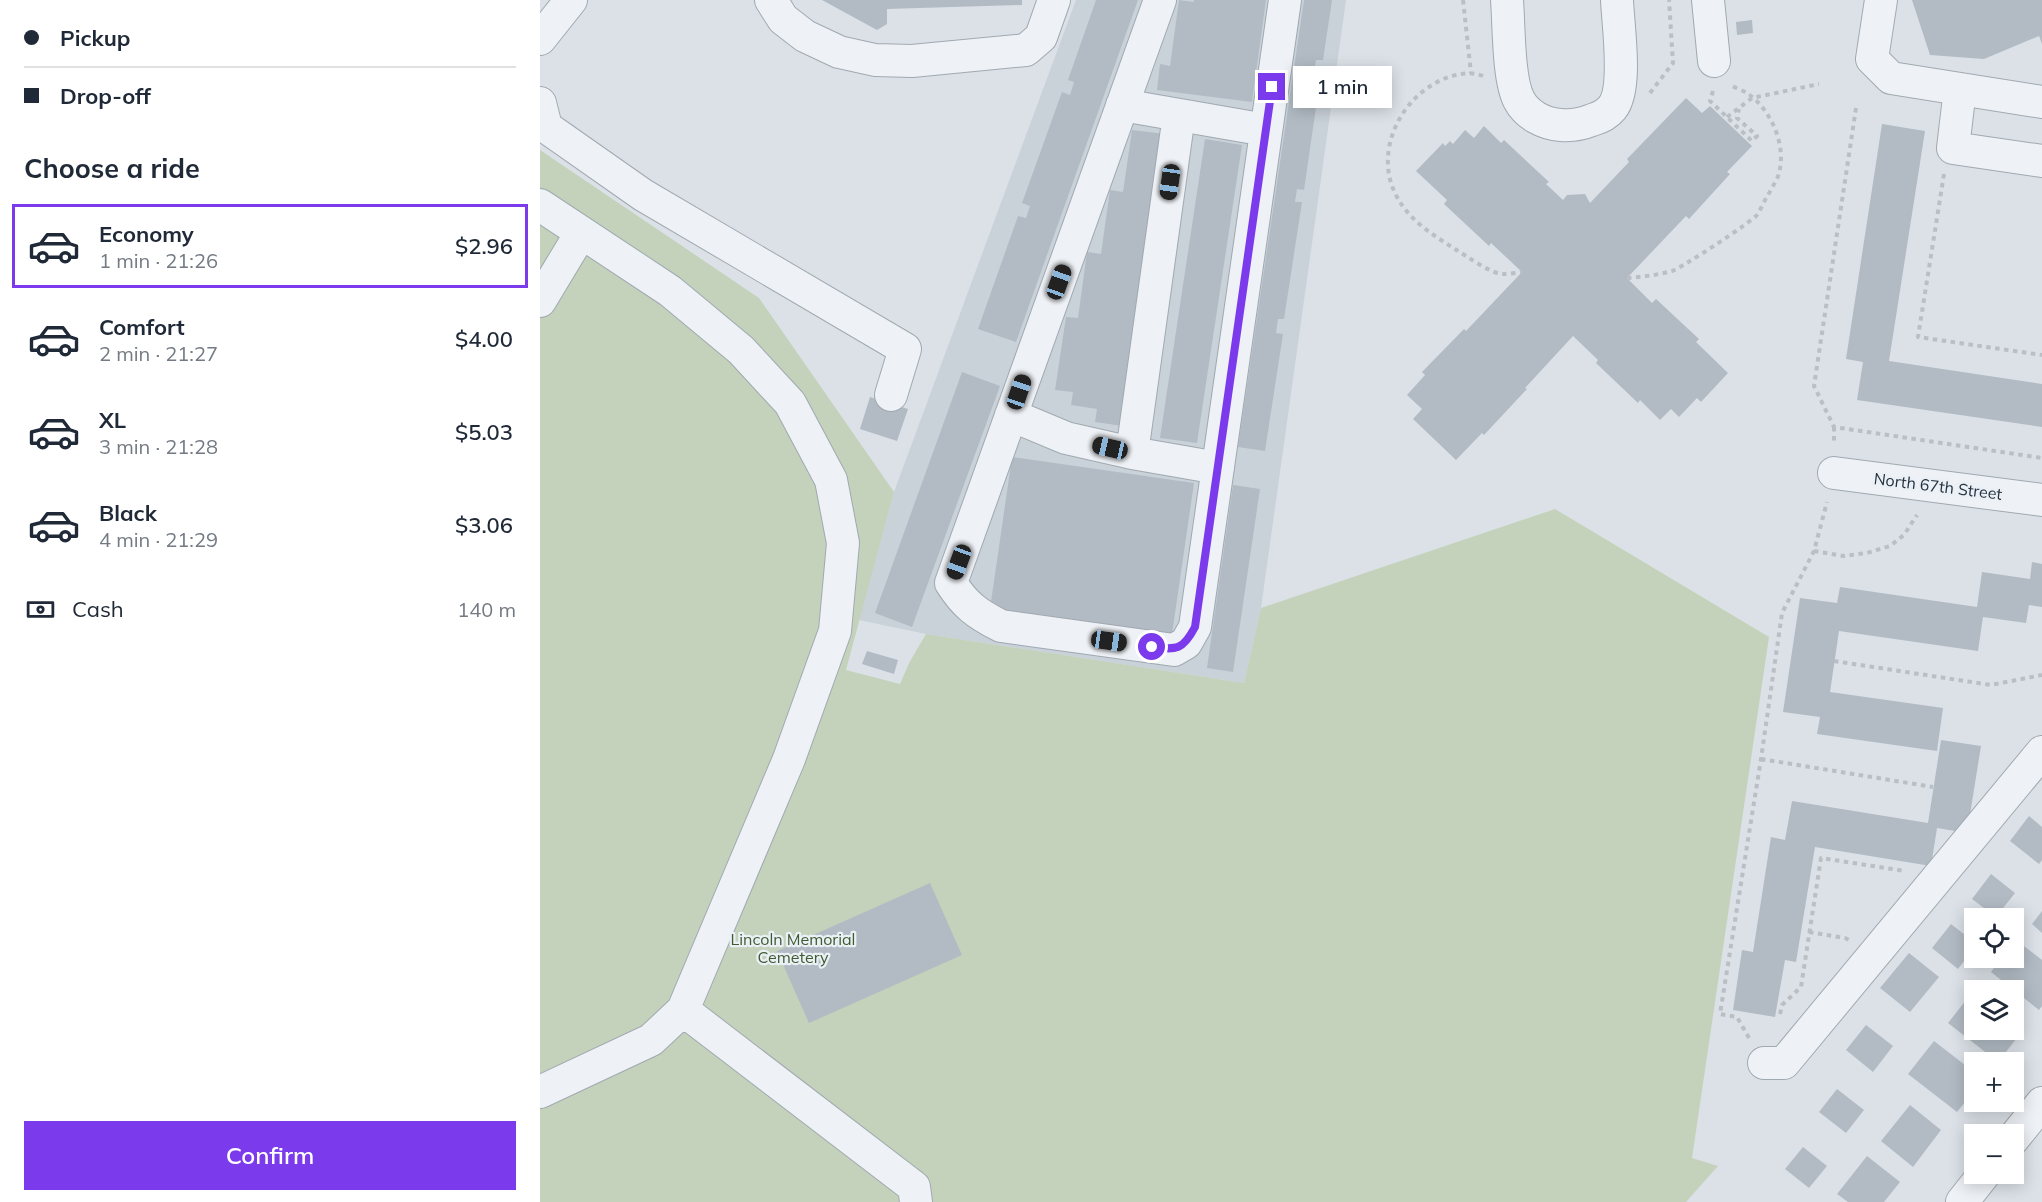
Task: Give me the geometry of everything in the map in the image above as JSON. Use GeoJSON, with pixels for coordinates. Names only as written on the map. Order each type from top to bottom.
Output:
{"type":"FeatureCollection","features":[{"type":"Feature","properties":{"kind":"street"},"geometry":{"type":"LineString","coordinates":[[540,39],[571,0]]}},
{"type":"Feature","properties":{"kind":"street"},"geometry":{"type":"LineString","coordinates":[[771,0],[783,19],[805,36],[839,52],[875,60],[912,61],[1026,50],[1041,37],[1054,0]]}},
{"type":"Feature","properties":{"kind":"street"},"geometry":{"type":"LineString","coordinates":[[1160,0],[951,583],[963,602],[982,617],[1001,626],[1174,650],[1186,643],[1195,627],[1285,0]]}},
{"type":"Feature","properties":{"kind":"street"},"geometry":{"type":"LineString","coordinates":[[1507,0],[1513,86],[1520,101],[1532,115],[1548,123],[1563,126],[1581,124],[1598,118],[1611,109],[1619,94],[1621,75],[1617,0]]}},
{"type":"Feature","properties":{"kind":"street"},"geometry":{"type":"LineString","coordinates":[[1708,0],[1718,78]]}},
{"type":"Feature","properties":{"kind":"street"},"geometry":{"type":"LineString","coordinates":[[1881,0],[1872,59],[1891,78],[2042,102]]}},
{"type":"Feature","properties":{"kind":"street"},"geometry":{"type":"LineString","coordinates":[[1960,88],[1953,148],[2042,161]]}},
{"type":"Feature","properties":{"kind":"street"},"geometry":{"type":"LineString","coordinates":[[540,103],[546,127],[643,195],[905,349],[891,395]]}},
{"type":"Feature","properties":{"kind":"street"},"geometry":{"type":"LineString","coordinates":[[1122,105],[1266,130]]}},
{"type":"Feature","properties":{"kind":"street"},"geometry":{"type":"LineString","coordinates":[[1132,453],[1179,115]]}},
{"type":"Feature","properties":{"kind":"street"},"geometry":{"type":"LineString","coordinates":[[540,205],[670,291],[741,350],[790,403],[831,480],[843,543],[835,631],[789,759],[683,1010],[651,1040],[540,1092]]}},
{"type":"Feature","properties":{"kind":"street"},"geometry":{"type":"LineString","coordinates":[[540,301],[581,233]]}},
{"type":"Feature","properties":{"kind":"street"},"geometry":{"type":"LineString","coordinates":[[1011,414],[1066,438],[1132,453],[1218,468]]}},
{"type":"Feature","properties":{"kind":"street","name":"North 67th Street"},"geometry":{"type":"LineString","coordinates":[[1834,473],[2042,500]]}},
{"type":"Feature","properties":{"kind":"street"},"geometry":{"type":"LineString","coordinates":[[1764,1063],[1784,1063],[2042,752]]}},
{"type":"Feature","properties":{"kind":"street"},"geometry":{"type":"LineString","coordinates":[[683,1010],[914,1187],[916,1202]]}},
{"type":"Feature","properties":{"kind":"street"},"geometry":{"type":"LineString","coordinates":[[2024,1125],[2042,1103]]}},
{"type":"Feature","properties":{"kind":"street"},"geometry":{"type":"LineString","coordinates":[[1962,1202],[1976,1184]]}},
{"type":"Feature","properties":{"kind":"path"},"geometry":{"type":"LineString","coordinates":[[1463,0],[1471,73]]}},
{"type":"Feature","properties":{"kind":"path"},"geometry":{"type":"LineString","coordinates":[[1649,95],[1673,63],[1669,0]]}},
{"type":"Feature","properties":{"kind":"path"},"geometry":{"type":"LineString","coordinates":[[1487,77],[1471,73],[1443,78],[1429,85],[1414,98],[1402,113],[1392,134],[1389,156],[1391,179],[1396,196],[1408,213],[1429,232],[1501,275],[1522,272]]}},
{"type":"Feature","properties":{"kind":"path"},"geometry":{"type":"LineString","coordinates":[[1627,278],[1675,270],[1726,236],[1744,227],[1757,214],[1778,177],[1781,155],[1777,136],[1770,118],[1746,92],[1718,78],[1710,101],[1752,141],[1756,136],[1737,118],[1739,109]]}},
{"type":"Feature","properties":{"kind":"path"},"geometry":{"type":"LineString","coordinates":[[1727,117],[1752,98],[1819,84]]}},
{"type":"Feature","properties":{"kind":"path"},"geometry":{"type":"LineString","coordinates":[[1764,1063],[1737,1017],[1719,1014],[1761,759],[1782,613],[1814,551],[1834,473],[1834,427],[1814,386],[1856,108]]}},
{"type":"Feature","properties":{"kind":"path"},"geometry":{"type":"LineString","coordinates":[[1941,187],[1918,337],[2042,355]]}},
{"type":"Feature","properties":{"kind":"path"},"geometry":{"type":"LineString","coordinates":[[1834,427],[2042,458]]}},
{"type":"Feature","properties":{"kind":"path"},"geometry":{"type":"LineString","coordinates":[[1814,551],[1844,556],[1867,553],[1890,546],[1904,535],[1918,514]]}},
{"type":"Feature","properties":{"kind":"path"},"geometry":{"type":"LineString","coordinates":[[1834,661],[1991,685],[2042,675]]}},
{"type":"Feature","properties":{"kind":"path"},"geometry":{"type":"LineString","coordinates":[[1761,759],[1934,787]]}},
{"type":"Feature","properties":{"kind":"path"},"geometry":{"type":"LineString","coordinates":[[1780,1014],[1782,1005],[1801,987],[1821,858],[1907,872]]}},
{"type":"Feature","properties":{"kind":"path"},"geometry":{"type":"LineString","coordinates":[[1809,932],[1845,938]]}},
{"type":"Feature","properties":{"kind":"shaded area"},"geometry":{"type":"Polygon","coordinates":[[[1076,0],[1346,0],[1261,608],[1244,683],[926,634],[859,620],[894,492],[1076,0]]]}},
{"type":"Feature","properties":{"kind":"green space","name":"Lincoln Memorial Cemetery"},"geometry":{"type":"Polygon","coordinates":[[[540,150],[759,298],[894,492],[846,670],[900,684],[926,634],[1244,683],[1261,608],[1555,509],[1769,637],[1692,1158],[1718,1166],[1686,1202],[540,1202],[540,150]]]}},
{"type":"Feature","properties":{"kind":"building"},"geometry":{"type":"Polygon","coordinates":[[[822,0],[1022,0],[1022,5],[887,9],[887,24],[877,30],[822,0]]]}},
{"type":"Feature","properties":{"kind":"building"},"geometry":{"type":"Polygon","coordinates":[[[1096,0],[1138,0],[1016,342],[978,329],[1018,216],[1026,218],[1030,206],[1022,203],[1062,92],[1070,95],[1074,82],[1068,80],[1096,0]]]}},
{"type":"Feature","properties":{"kind":"building"},"geometry":{"type":"Polygon","coordinates":[[[1179,0],[1194,2],[1194,0],[1266,0],[1252,102],[1157,90],[1160,64],[1170,66],[1179,0]]]}},
{"type":"Feature","properties":{"kind":"building"},"geometry":{"type":"Polygon","coordinates":[[[1304,0],[1332,0],[1323,60],[1316,60],[1314,72],[1321,73],[1304,190],[1297,189],[1295,202],[1302,202],[1284,319],[1278,319],[1276,333],[1283,334],[1265,451],[1238,447],[1304,0]]]}},
{"type":"Feature","properties":{"kind":"building"},"geometry":{"type":"Polygon","coordinates":[[[1912,0],[2042,0],[2042,44],[2039,36],[1984,59],[1930,55],[1912,0]]]}},
{"type":"Feature","properties":{"kind":"building"},"geometry":{"type":"Polygon","coordinates":[[[1752,20],[1753,33],[1737,35],[1736,22],[1752,20]]]}},
{"type":"Feature","properties":{"kind":"building"},"geometry":{"type":"Polygon","coordinates":[[[1686,98],[1702,113],[1710,106],[1752,146],[1727,172],[1730,174],[1689,219],[1686,216],[1627,278],[1652,303],[1656,299],[1699,339],[1696,342],[1728,373],[1701,402],[1697,398],[1679,417],[1671,409],[1660,420],[1640,400],[1638,403],[1596,363],[1598,360],[1573,336],[1484,435],[1482,433],[1456,460],[1413,419],[1422,409],[1407,395],[1425,375],[1422,372],[1464,329],[1466,331],[1522,272],[1491,243],[1489,246],[1444,204],[1447,200],[1416,171],[1443,143],[1445,146],[1450,141],[1453,144],[1465,130],[1474,138],[1484,126],[1501,143],[1504,140],[1549,182],[1546,184],[1563,200],[1567,195],[1585,194],[1590,203],[1629,162],[1627,159],[1686,98]]]}},
{"type":"Feature","properties":{"kind":"building"},"geometry":{"type":"Polygon","coordinates":[[[1882,124],[1925,131],[1889,361],[2042,384],[2042,427],[1857,400],[1863,362],[1846,359],[1882,124]]]}},
{"type":"Feature","properties":{"kind":"building"},"geometry":{"type":"Polygon","coordinates":[[[1132,130],[1165,134],[1123,426],[1095,422],[1097,409],[1071,405],[1073,392],[1055,390],[1066,317],[1078,318],[1087,252],[1101,254],[1110,190],[1123,192],[1132,130]]]}},
{"type":"Feature","properties":{"kind":"building"},"geometry":{"type":"Polygon","coordinates":[[[1205,139],[1242,145],[1197,443],[1160,438],[1205,139]]]}},
{"type":"Feature","properties":{"kind":"building"},"geometry":{"type":"Polygon","coordinates":[[[962,372],[1000,386],[912,627],[875,613],[962,372]]]}},
{"type":"Feature","properties":{"kind":"building"},"geometry":{"type":"Polygon","coordinates":[[[870,397],[908,409],[897,441],[860,429],[870,397]]]}},
{"type":"Feature","properties":{"kind":"building"},"geometry":{"type":"Polygon","coordinates":[[[1012,457],[1194,483],[1172,634],[990,609],[1012,457]]]}},
{"type":"Feature","properties":{"kind":"building"},"geometry":{"type":"Polygon","coordinates":[[[1233,485],[1260,489],[1233,672],[1207,668],[1233,485]]]}},
{"type":"Feature","properties":{"kind":"building"},"geometry":{"type":"Polygon","coordinates":[[[2032,562],[2042,564],[2042,607],[2029,605],[2026,623],[1983,617],[1978,651],[1839,631],[1830,692],[1943,708],[1937,751],[1817,734],[1820,717],[1783,712],[1800,598],[1837,603],[1840,587],[1977,607],[1982,572],[2030,579],[2032,562]]]}},
{"type":"Feature","properties":{"kind":"building"},"geometry":{"type":"Polygon","coordinates":[[[867,651],[898,660],[894,674],[862,664],[867,651]]]}},
{"type":"Feature","properties":{"kind":"building"},"geometry":{"type":"Polygon","coordinates":[[[1941,740],[1981,746],[1967,833],[1937,828],[1931,866],[1815,847],[1796,962],[1785,960],[1775,1017],[1733,1010],[1742,950],[1753,952],[1771,837],[1785,840],[1792,801],[1928,823],[1941,740]]]}},
{"type":"Feature","properties":{"kind":"building"},"geometry":{"type":"Polygon","coordinates":[[[2029,816],[2042,827],[2042,860],[2039,864],[2010,841],[2029,816]]]}},
{"type":"Feature","properties":{"kind":"building"},"geometry":{"type":"Polygon","coordinates":[[[1991,874],[2015,893],[2003,908],[1984,908],[1972,899],[1991,874]]]}},
{"type":"Feature","properties":{"kind":"building"},"geometry":{"type":"Polygon","coordinates":[[[930,883],[962,955],[809,1023],[777,951],[930,883]]]}},
{"type":"Feature","properties":{"kind":"building"},"geometry":{"type":"Polygon","coordinates":[[[2042,911],[2042,933],[2032,924],[2042,911]]]}},
{"type":"Feature","properties":{"kind":"building"},"geometry":{"type":"Polygon","coordinates":[[[1951,924],[1964,934],[1964,961],[1958,969],[1932,948],[1951,924]]]}},
{"type":"Feature","properties":{"kind":"building"},"geometry":{"type":"Polygon","coordinates":[[[2024,946],[2042,960],[2042,1006],[2039,1010],[2024,998],[2024,980],[2001,980],[1991,972],[1994,968],[2024,968],[2024,946]]]}},
{"type":"Feature","properties":{"kind":"building"},"geometry":{"type":"Polygon","coordinates":[[[1909,953],[1939,977],[1910,1012],[1880,988],[1909,953]]]}},
{"type":"Feature","properties":{"kind":"building"},"geometry":{"type":"Polygon","coordinates":[[[1964,1003],[1964,1035],[1948,1023],[1964,1003]]]}},
{"type":"Feature","properties":{"kind":"building"},"geometry":{"type":"Polygon","coordinates":[[[1866,1025],[1893,1046],[1873,1072],[1846,1050],[1866,1025]]]}},
{"type":"Feature","properties":{"kind":"building"},"geometry":{"type":"Polygon","coordinates":[[[1970,1040],[2015,1040],[2006,1052],[1985,1052],[1970,1040]]]}},
{"type":"Feature","properties":{"kind":"building"},"geometry":{"type":"Polygon","coordinates":[[[1934,1041],[1964,1064],[1964,1103],[1957,1112],[1908,1074],[1934,1041]]]}},
{"type":"Feature","properties":{"kind":"building"},"geometry":{"type":"Polygon","coordinates":[[[1837,1089],[1864,1110],[1846,1133],[1819,1112],[1837,1089]]]}},
{"type":"Feature","properties":{"kind":"building"},"geometry":{"type":"Polygon","coordinates":[[[1910,1105],[1941,1130],[1913,1167],[1881,1141],[1910,1105]]]}},
{"type":"Feature","properties":{"kind":"building"},"geometry":{"type":"Polygon","coordinates":[[[1803,1147],[1827,1166],[1809,1188],[1785,1169],[1803,1147]]]}},
{"type":"Feature","properties":{"kind":"building"},"geometry":{"type":"Polygon","coordinates":[[[1867,1156],[1900,1182],[1884,1202],[1848,1202],[1837,1194],[1867,1156]]]}},
{"type":"Feature","properties":{"kind":"route"},"geometry":{"type":"LineString","coordinates":[[1152,647],[1174,650],[1186,643],[1195,627],[1272,87]]}}]}
